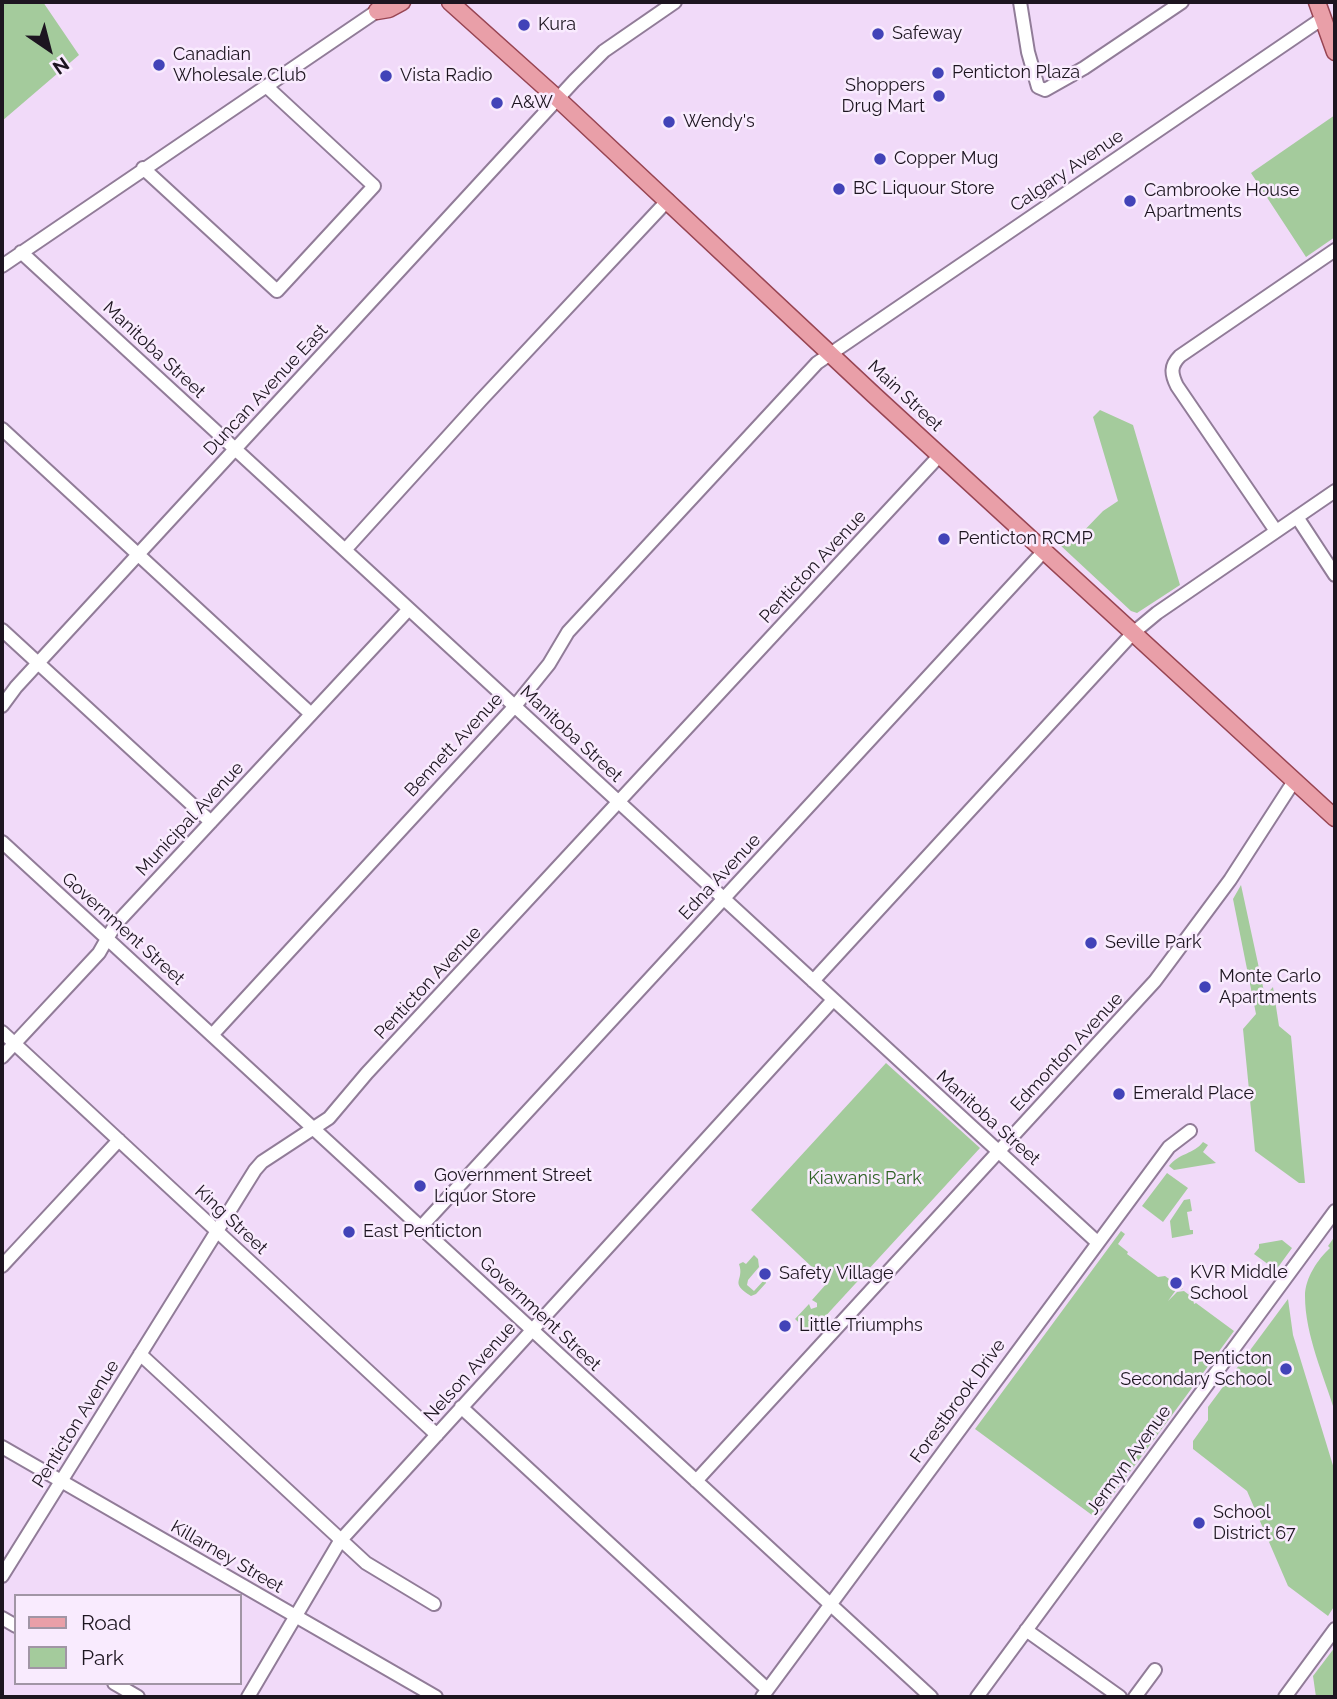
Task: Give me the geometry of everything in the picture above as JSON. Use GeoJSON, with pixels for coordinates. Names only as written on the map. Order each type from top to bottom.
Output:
{"type":"FeatureCollection","features":[{"type":"Feature","properties":{"kind":"main road"},"geometry":{"type":"LineString","coordinates":[[380,6],[389,9],[402,2]]}},
{"type":"Feature","properties":{"kind":"main road","name":"Main Street"},"geometry":{"type":"LineString","coordinates":[[450,2],[668,200],[940,455],[1335,818]]}},
{"type":"Feature","properties":{"kind":"main road"},"geometry":{"type":"LineString","coordinates":[[1317,2],[1335,52]]}},
{"type":"Feature","properties":{"kind":"street","name":"Duncan Avenue East"},"geometry":{"type":"LineString","coordinates":[[2,706],[37,664],[558,99],[604,51],[675,2]]}},
{"type":"Feature","properties":{"kind":"street"},"geometry":{"type":"LineString","coordinates":[[1020,2],[1028,52],[1038,87],[1045,90],[1057,86],[1182,2]]}},
{"type":"Feature","properties":{"kind":"street"},"geometry":{"type":"LineString","coordinates":[[2,265],[380,6]]}},
{"type":"Feature","properties":{"kind":"street","name":"Calgary Avenue"},"geometry":{"type":"LineString","coordinates":[[831,354],[1323,18]]}},
{"type":"Feature","properties":{"kind":"street"},"geometry":{"type":"LineString","coordinates":[[143,168],[277,291],[374,186],[265,86]]}},
{"type":"Feature","properties":{"kind":"street"},"geometry":{"type":"LineString","coordinates":[[345,550],[668,200]]}},
{"type":"Feature","properties":{"kind":"street"},"geometry":{"type":"LineString","coordinates":[[1276,531],[1177,386],[1172,366],[1180,356],[1335,250]]}},
{"type":"Feature","properties":{"kind":"street","name":"Manitoba Street"},"geometry":{"type":"LineString","coordinates":[[21,252],[1097,1242]]}},
{"type":"Feature","properties":{"kind":"street","name":"Bennett Avenue"},"geometry":{"type":"LineString","coordinates":[[212,1035],[515,706],[549,664],[568,632],[817,363],[831,354]]}},
{"type":"Feature","properties":{"kind":"street"},"geometry":{"type":"LineString","coordinates":[[2,429],[312,714]]}},
{"type":"Feature","properties":{"kind":"street","name":"Penticton Avenue"},"geometry":{"type":"LineString","coordinates":[[2,1576],[258,1166],[329,1118],[362,1079],[940,455]]}},
{"type":"Feature","properties":{"kind":"street"},"geometry":{"type":"LineString","coordinates":[[813,981],[1133,633],[1157,613],[1335,491]]}},
{"type":"Feature","properties":{"kind":"street"},"geometry":{"type":"LineString","coordinates":[[1297,517],[1335,575]]}},
{"type":"Feature","properties":{"kind":"street","name":"Edna Avenue"},"geometry":{"type":"LineString","coordinates":[[421,1227],[1044,551]]}},
{"type":"Feature","properties":{"kind":"street","name":"Municipal Avenue"},"geometry":{"type":"LineString","coordinates":[[2,1057],[99,953],[115,925],[409,609]]}},
{"type":"Feature","properties":{"kind":"street"},"geometry":{"type":"LineString","coordinates":[[2,630],[211,822]]}},
{"type":"Feature","properties":{"kind":"street","name":"Edmonton Avenue"},"geometry":{"type":"LineString","coordinates":[[696,1481],[1156,981],[1230,880],[1294,781]]}},
{"type":"Feature","properties":{"kind":"street","name":"Government Street"},"geometry":{"type":"LineString","coordinates":[[2,842],[932,1697]]}},
{"type":"Feature","properties":{"kind":"street","name":"Nelson Avenue"},"geometry":{"type":"LineString","coordinates":[[248,1697],[340,1541],[833,1000]]}},
{"type":"Feature","properties":{"kind":"street","name":"King Street"},"geometry":{"type":"LineString","coordinates":[[2,1032],[437,1434]]}},
{"type":"Feature","properties":{"kind":"street","name":"Forestbrook Drive"},"geometry":{"type":"LineString","coordinates":[[765,1693],[1097,1242],[1169,1147],[1190,1132]]}},
{"type":"Feature","properties":{"kind":"street"},"geometry":{"type":"LineString","coordinates":[[2,1266],[119,1140]]}},
{"type":"Feature","properties":{"kind":"street","name":"Jermyn Avenue"},"geometry":{"type":"LineString","coordinates":[[977,1697],[1335,1211]]}},
{"type":"Feature","properties":{"kind":"street"},"geometry":{"type":"LineString","coordinates":[[140,1354],[340,1541],[366,1563],[434,1604]]}},
{"type":"Feature","properties":{"kind":"street"},"geometry":{"type":"LineString","coordinates":[[461,1407],[765,1693]]}},
{"type":"Feature","properties":{"kind":"street","name":"Killarney Street"},"geometry":{"type":"LineString","coordinates":[[2,1447],[436,1697]]}},
{"type":"Feature","properties":{"kind":"street"},"geometry":{"type":"LineString","coordinates":[[1285,1697],[1335,1629]]}},
{"type":"Feature","properties":{"kind":"street"},"geometry":{"type":"LineString","coordinates":[[1026,1630],[1120,1697]]}},
{"type":"Feature","properties":{"kind":"street"},"geometry":{"type":"LineString","coordinates":[[1135,1697],[1155,1670]]}},
{"type":"Feature","properties":{"kind":"street"},"geometry":{"type":"LineString","coordinates":[[117,1685],[138,1697]]}},
{"type":"Feature","properties":{"kind":"green space"},"geometry":{"type":"Polygon","coordinates":[[[2,2],[43,2],[79,55],[2,121],[2,2]]]}},
{"type":"Feature","properties":{"kind":"green space"},"geometry":{"type":"Polygon","coordinates":[[[1335,115],[1335,237],[1306,257],[1251,173],[1335,115]]]}},
{"type":"Feature","properties":{"kind":"green space"},"geometry":{"type":"Polygon","coordinates":[[[1100,410],[1133,425],[1180,585],[1137,613],[1131,611],[1060,545],[1069,535],[1075,540],[1103,511],[1118,501],[1093,417],[1100,410]]]}},
{"type":"Feature","properties":{"kind":"green space"},"geometry":{"type":"Polygon","coordinates":[[[1241,885],[1265,996],[1273,987],[1279,1026],[1291,1036],[1305,1183],[1299,1183],[1255,1151],[1243,1029],[1256,1014],[1233,899],[1241,885]]]}},
{"type":"Feature","properties":{"kind":"green space","name":"Kiawanis Park"},"geometry":{"type":"Polygon","coordinates":[[[886,1063],[980,1148],[810,1333],[795,1319],[809,1304],[811,1309],[817,1307],[817,1303],[812,1300],[828,1282],[751,1210],[886,1063]]]}},
{"type":"Feature","properties":{"kind":"green space"},"geometry":{"type":"Polygon","coordinates":[[[1203,1142],[1208,1145],[1203,1152],[1216,1163],[1174,1170],[1169,1166],[1177,1158],[1203,1142]]]}},
{"type":"Feature","properties":{"kind":"green space"},"geometry":{"type":"Polygon","coordinates":[[[1167,1173],[1188,1188],[1163,1222],[1142,1206],[1167,1173]]]}},
{"type":"Feature","properties":{"kind":"green space"},"geometry":{"type":"Polygon","coordinates":[[[1190,1199],[1192,1211],[1187,1212],[1193,1234],[1172,1238],[1170,1221],[1184,1200],[1190,1199]]]}},
{"type":"Feature","properties":{"kind":"green space","name":"KVR Middle School"},"geometry":{"type":"Polygon","coordinates":[[[1121,1231],[1125,1234],[1118,1244],[1127,1254],[1158,1277],[1165,1276],[1183,1289],[1176,1290],[1168,1301],[1177,1292],[1184,1291],[1193,1298],[1194,1304],[1234,1331],[1096,1518],[975,1429],[1121,1231]]]}},
{"type":"Feature","properties":{"kind":"green space"},"geometry":{"type":"Polygon","coordinates":[[[1335,1236],[1335,1412],[1308,1326],[1305,1296],[1310,1276],[1330,1248],[1328,1246],[1335,1236]]]}},
{"type":"Feature","properties":{"kind":"green space"},"geometry":{"type":"Polygon","coordinates":[[[1282,1240],[1292,1248],[1276,1270],[1254,1254],[1259,1244],[1282,1240]]]}},
{"type":"Feature","properties":{"kind":"green space"},"geometry":{"type":"Polygon","coordinates":[[[754,1255],[758,1259],[759,1267],[747,1285],[754,1291],[765,1279],[766,1283],[751,1296],[740,1287],[739,1264],[746,1264],[754,1255]]]}},
{"type":"Feature","properties":{"kind":"green space","name":"Penticton Secondary School"},"geometry":{"type":"Polygon","coordinates":[[[1288,1299],[1293,1335],[1335,1472],[1335,1605],[1328,1616],[1288,1586],[1247,1491],[1193,1449],[1193,1441],[1208,1420],[1208,1407],[1288,1299]]]}},
{"type":"Feature","properties":{"kind":"green space"},"geometry":{"type":"Polygon","coordinates":[[[1335,1647],[1335,1697],[1316,1697],[1313,1676],[1335,1647]]]}},
{"type":"Feature","properties":{"kind":"place","name":"Kura"},"geometry":{"type":"Point","coordinates":[524,25]}},
{"type":"Feature","properties":{"kind":"place","name":"Safeway"},"geometry":{"type":"Point","coordinates":[878,34]}},
{"type":"Feature","properties":{"kind":"place","name":"Canadian Wholesale Club"},"geometry":{"type":"Point","coordinates":[159,65]}},
{"type":"Feature","properties":{"kind":"place","name":"Penticton Plaza"},"geometry":{"type":"Point","coordinates":[938,73]}},
{"type":"Feature","properties":{"kind":"place","name":"Vista Radio"},"geometry":{"type":"Point","coordinates":[386,76]}},
{"type":"Feature","properties":{"kind":"place","name":"Shoppers Drug Mart"},"geometry":{"type":"Point","coordinates":[939,96]}},
{"type":"Feature","properties":{"kind":"place","name":"A&W"},"geometry":{"type":"Point","coordinates":[497,103]}},
{"type":"Feature","properties":{"kind":"place","name":"Wendy's"},"geometry":{"type":"Point","coordinates":[669,122]}},
{"type":"Feature","properties":{"kind":"place","name":"Copper Mug"},"geometry":{"type":"Point","coordinates":[880,159]}},
{"type":"Feature","properties":{"kind":"place","name":"BC Liquour Store"},"geometry":{"type":"Point","coordinates":[839,189]}},
{"type":"Feature","properties":{"kind":"place","name":"Cambrooke House Apartments"},"geometry":{"type":"Point","coordinates":[1130,201]}},
{"type":"Feature","properties":{"kind":"place","name":"Penticton RCMP"},"geometry":{"type":"Point","coordinates":[944,539]}},
{"type":"Feature","properties":{"kind":"place","name":"Seville Park"},"geometry":{"type":"Point","coordinates":[1091,943]}},
{"type":"Feature","properties":{"kind":"place","name":"Monte Carlo Apartments"},"geometry":{"type":"Point","coordinates":[1205,987]}},
{"type":"Feature","properties":{"kind":"place","name":"Emerald Place"},"geometry":{"type":"Point","coordinates":[1119,1094]}},
{"type":"Feature","properties":{"kind":"place","name":"Government Street Liquor Store"},"geometry":{"type":"Point","coordinates":[420,1186]}},
{"type":"Feature","properties":{"kind":"place","name":"East Penticton"},"geometry":{"type":"Point","coordinates":[349,1232]}},
{"type":"Feature","properties":{"kind":"place","name":"Safety Village"},"geometry":{"type":"Point","coordinates":[765,1274]}},
{"type":"Feature","properties":{"kind":"place","name":"KVR Middle School"},"geometry":{"type":"Point","coordinates":[1176,1283]}},
{"type":"Feature","properties":{"kind":"place","name":"Little Triumphs"},"geometry":{"type":"Point","coordinates":[785,1326]}},
{"type":"Feature","properties":{"kind":"place","name":"Penticton Secondary School"},"geometry":{"type":"Point","coordinates":[1286,1369]}},
{"type":"Feature","properties":{"kind":"place","name":"School District 67"},"geometry":{"type":"Point","coordinates":[1199,1523]}}]}
